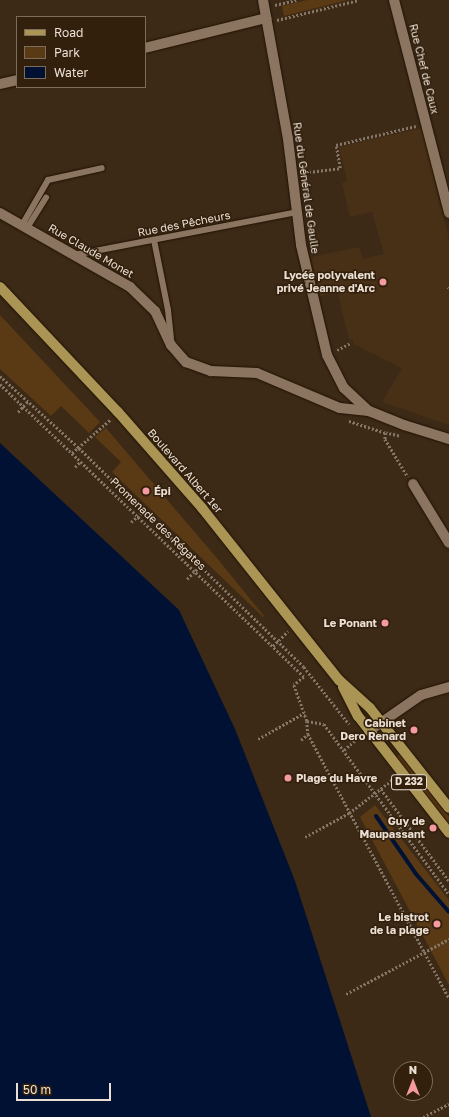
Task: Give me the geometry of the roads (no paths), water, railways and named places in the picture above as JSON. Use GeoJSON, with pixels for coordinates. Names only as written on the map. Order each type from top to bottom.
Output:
{"type":"FeatureCollection","features":[{"type":"Feature","properties":{"kind":"main road","name":"Boulevard Albert 1er"},"geometry":{"type":"LineString","coordinates":[[0,287],[118,412],[197,502],[339,680],[381,722],[449,808]]}},
{"type":"Feature","properties":{"kind":"main road","name":"Boulevard Albert 1er"},"geometry":{"type":"LineString","coordinates":[[339,680],[358,716],[449,833]]}},
{"type":"Feature","properties":{"kind":"street","name":"Rue du Général de Gaulle"},"geometry":{"type":"LineString","coordinates":[[263,0],[293,174],[297,212],[310,290],[326,355],[344,388],[369,411]]}},
{"type":"Feature","properties":{"kind":"street","name":"Rue Chef de Caux"},"geometry":{"type":"LineString","coordinates":[[394,0],[449,213]]}},
{"type":"Feature","properties":{"kind":"street"},"geometry":{"type":"LineString","coordinates":[[146,48],[266,18]]}},
{"type":"Feature","properties":{"kind":"street"},"geometry":{"type":"LineString","coordinates":[[0,84],[16,80]]}},
{"type":"Feature","properties":{"kind":"street","name":"Rue Claude Monet"},"geometry":{"type":"LineString","coordinates":[[0,213],[130,287],[155,311],[171,346],[186,362],[205,369],[257,373],[340,408],[369,411]]}},
{"type":"Feature","properties":{"kind":"street"},"geometry":{"type":"LineString","coordinates":[[369,411],[404,425],[449,439]]}},
{"type":"Feature","properties":{"kind":"street"},"geometry":{"type":"LineString","coordinates":[[413,484],[449,543]]}},
{"type":"Feature","properties":{"kind":"street"},"geometry":{"type":"LineString","coordinates":[[369,731],[421,695],[449,687]]}},
{"type":"Feature","properties":{"kind":"lane"},"geometry":{"type":"LineString","coordinates":[[25,227],[48,180],[102,168]]}},
{"type":"Feature","properties":{"kind":"lane"},"geometry":{"type":"LineString","coordinates":[[25,227],[46,197]]}},
{"type":"Feature","properties":{"kind":"lane","name":"Rue des Pêcheurs"},"geometry":{"type":"LineString","coordinates":[[74,255],[297,212]]}},
{"type":"Feature","properties":{"kind":"lane"},"geometry":{"type":"LineString","coordinates":[[154,240],[168,310],[171,346]]}},
{"type":"Feature","properties":{"kind":"water"},"geometry":{"type":"Polygon","coordinates":[[[0,443],[179,610],[235,729],[295,881],[371,1117],[0,1117],[0,443]]]}},
{"type":"Feature","properties":{"kind":"waterway"},"geometry":{"type":"LineString","coordinates":[[376,816],[416,874],[449,912]]}},
{"type":"Feature","properties":{"kind":"place","name":"Lycée polyvalent privé Jeanne d'Arc"},"geometry":{"type":"Point","coordinates":[383,282]}},
{"type":"Feature","properties":{"kind":"place","name":"Épi"},"geometry":{"type":"Point","coordinates":[146,491]}},
{"type":"Feature","properties":{"kind":"place","name":"Le Ponant"},"geometry":{"type":"Point","coordinates":[385,623]}},
{"type":"Feature","properties":{"kind":"place","name":"Cabinet Dero Renard"},"geometry":{"type":"Point","coordinates":[414,730]}},
{"type":"Feature","properties":{"kind":"place","name":"Plage du Havre"},"geometry":{"type":"Point","coordinates":[288,778]}},
{"type":"Feature","properties":{"kind":"place","name":"Guy de Maupassant"},"geometry":{"type":"Point","coordinates":[433,828]}},
{"type":"Feature","properties":{"kind":"place","name":"Le bistrot de la plage"},"geometry":{"type":"Point","coordinates":[437,924]}}]}
